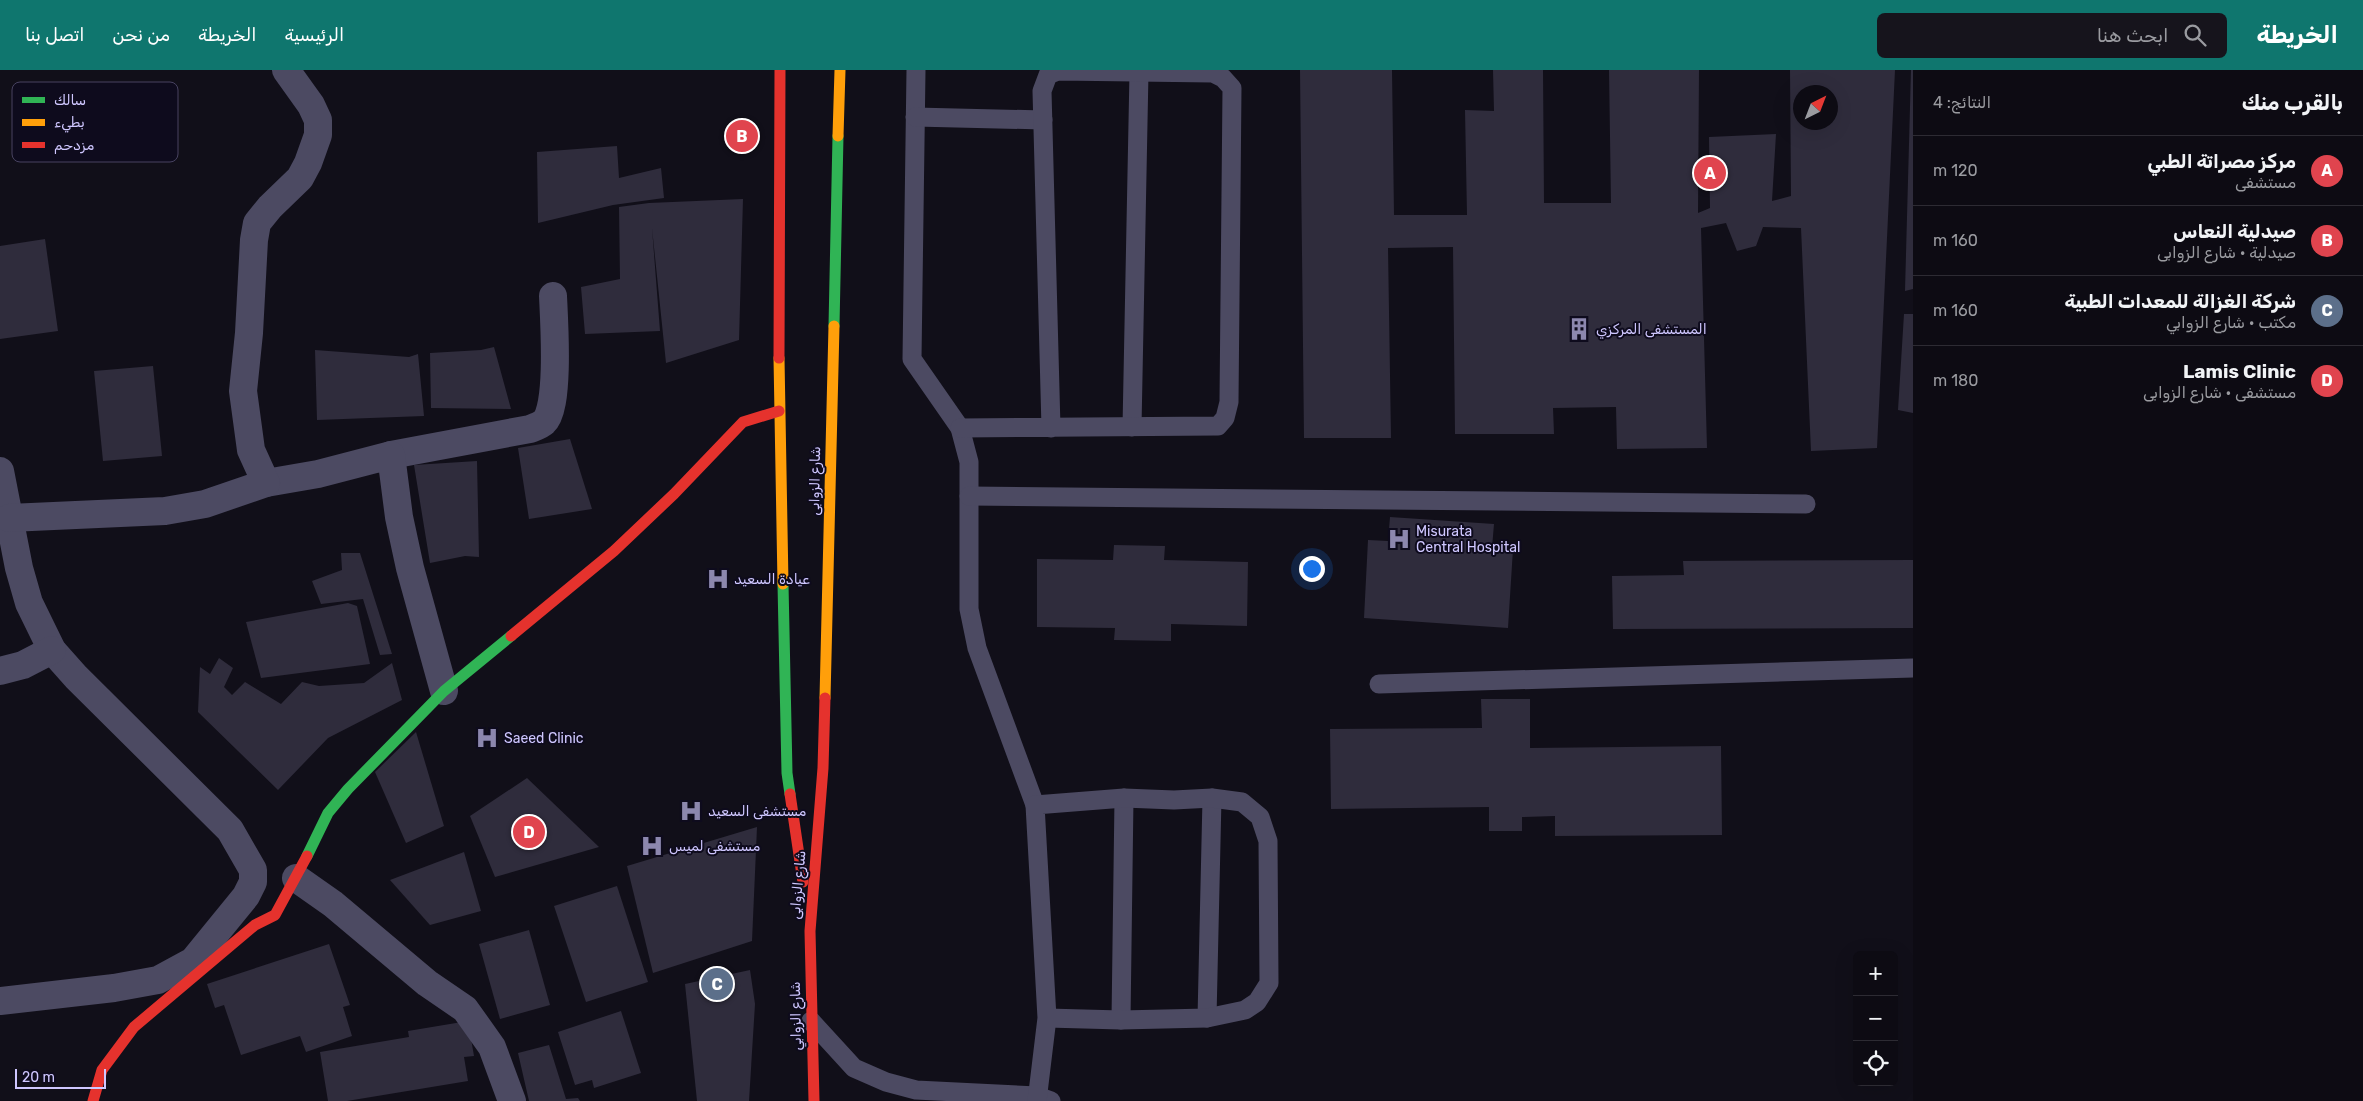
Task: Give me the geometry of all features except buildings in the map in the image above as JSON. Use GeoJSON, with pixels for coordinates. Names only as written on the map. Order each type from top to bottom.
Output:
{"type":"FeatureCollection","features":[{"type":"Feature","properties":{"kind":"street"},"geometry":{"type":"LineString","coordinates":[[266,483],[251,450],[243,391],[249,333],[254,240],[257,223],[270,207],[300,178],[314,149],[318,135],[318,120],[311,105],[286,70]]}},
{"type":"Feature","properties":{"kind":"street","name":"شارع الزوابى"},"geometry":{"type":"LineString","coordinates":[[780,70],[779,411],[787,773],[810,931]]}},
{"type":"Feature","properties":{"kind":"street","name":"شارع الزوابى"},"geometry":{"type":"LineString","coordinates":[[810,931],[823,768],[840,70]]}},
{"type":"Feature","properties":{"kind":"street"},"geometry":{"type":"LineString","coordinates":[[9,518],[165,511],[205,504],[266,483],[318,474],[391,455],[530,429],[545,422],[550,413],[555,391],[554,296]]}},
{"type":"Feature","properties":{"kind":"street"},"geometry":{"type":"LineString","coordinates":[[93,1101],[102,1070],[134,1027],[255,925],[275,914],[296,878],[328,812],[444,691],[614,551],[674,494],[743,422],[779,411]]}},
{"type":"Feature","properties":{"kind":"street"},"geometry":{"type":"LineString","coordinates":[[391,455],[399,517],[410,568],[444,691]]}},
{"type":"Feature","properties":{"kind":"street"},"geometry":{"type":"LineString","coordinates":[[0,471],[19,568],[29,603],[52,650],[76,677],[230,830],[253,870],[253,882],[246,896],[192,961],[158,980],[114,988],[0,1001]]}},
{"type":"Feature","properties":{"kind":"street"},"geometry":{"type":"LineString","coordinates":[[0,671],[22,665],[52,650]]}},
{"type":"Feature","properties":{"kind":"street"},"geometry":{"type":"LineString","coordinates":[[296,878],[333,904],[427,982],[465,1008],[492,1047],[512,1101]]}},
{"type":"Feature","properties":{"kind":"street","name":"شارع الزوابي"},"geometry":{"type":"LineString","coordinates":[[810,931],[814,1101]]}},
{"type":"Feature","properties":{"kind":"lane"},"geometry":{"type":"LineString","coordinates":[[811,1021],[854,1068],[886,1082],[916,1090],[1042,1099],[1047,1018],[1035,805],[977,648],[969,609],[969,462],[960,428],[912,359],[916,70]]}},
{"type":"Feature","properties":{"kind":"lane"},"geometry":{"type":"LineString","coordinates":[[960,428],[1051,428],[1218,426],[1225,418],[1229,402],[1232,88],[1223,78],[1213,73],[1058,70],[1048,76],[1042,91],[1051,428]]}},
{"type":"Feature","properties":{"kind":"lane"},"geometry":{"type":"LineString","coordinates":[[1132,427],[1139,72]]}},
{"type":"Feature","properties":{"kind":"lane"},"geometry":{"type":"LineString","coordinates":[[915,117],[1043,120]]}},
{"type":"Feature","properties":{"kind":"lane"},"geometry":{"type":"LineString","coordinates":[[969,496],[1806,504]]}},
{"type":"Feature","properties":{"kind":"lane"},"geometry":{"type":"LineString","coordinates":[[1379,684],[1913,668]]}},
{"type":"Feature","properties":{"kind":"lane"},"geometry":{"type":"LineString","coordinates":[[1035,805],[1124,798],[1174,800],[1212,798],[1242,802],[1260,817],[1268,841],[1269,983],[1257,1002],[1245,1010],[1207,1018],[1121,1020],[1047,1018]]}},
{"type":"Feature","properties":{"kind":"lane"},"geometry":{"type":"LineString","coordinates":[[1121,1020],[1124,798]]}},
{"type":"Feature","properties":{"kind":"lane"},"geometry":{"type":"LineString","coordinates":[[1207,1018],[1212,798]]}},
{"type":"Feature","properties":{"kind":"traffic: fast"},"geometry":{"type":"LineString","coordinates":[[834,326],[838,136]]}},
{"type":"Feature","properties":{"kind":"traffic: fast"},"geometry":{"type":"LineString","coordinates":[[783,584],[787,773],[790,794]]}},
{"type":"Feature","properties":{"kind":"traffic: fast"},"geometry":{"type":"LineString","coordinates":[[307,856],[328,813],[348,789],[444,691],[511,636]]}},
{"type":"Feature","properties":{"kind":"traffic: slow"},"geometry":{"type":"LineString","coordinates":[[838,136],[840,70]]}},
{"type":"Feature","properties":{"kind":"traffic: slow"},"geometry":{"type":"LineString","coordinates":[[825,698],[834,326]]}},
{"type":"Feature","properties":{"kind":"traffic: slow"},"geometry":{"type":"LineString","coordinates":[[779,358],[783,584]]}},
{"type":"Feature","properties":{"kind":"traffic: jam"},"geometry":{"type":"LineString","coordinates":[[779,358],[780,70]]}},
{"type":"Feature","properties":{"kind":"traffic: jam"},"geometry":{"type":"LineString","coordinates":[[511,636],[614,551],[674,494],[743,422],[779,411]]}},
{"type":"Feature","properties":{"kind":"traffic: jam"},"geometry":{"type":"LineString","coordinates":[[814,1101],[810,931],[823,768],[825,698]]}},
{"type":"Feature","properties":{"kind":"traffic: jam"},"geometry":{"type":"LineString","coordinates":[[790,794],[803,882]]}},
{"type":"Feature","properties":{"kind":"traffic: jam"},"geometry":{"type":"LineString","coordinates":[[93,1101],[102,1070],[134,1027],[255,925],[275,915],[307,856]]}},
{"type":"Feature","properties":{"kind":"place","name":"صيدلية النعاس"},"geometry":{"type":"Point","coordinates":[742,136]}},
{"type":"Feature","properties":{"kind":"place","name":"مركز مصراتة الطبي"},"geometry":{"type":"Point","coordinates":[1710,173]}},
{"type":"Feature","properties":{"kind":"place","name":"المستشفى المركزي"},"geometry":{"type":"Point","coordinates":[1579,329]}},
{"type":"Feature","properties":{"kind":"place","name":"Misurata Central Hospital"},"geometry":{"type":"Point","coordinates":[1399,539]}},
{"type":"Feature","properties":{"kind":"place","name":"عيادة السعيد"},"geometry":{"type":"Point","coordinates":[718,579]}},
{"type":"Feature","properties":{"kind":"place","name":"Saeed Clinic"},"geometry":{"type":"Point","coordinates":[487,738]}},
{"type":"Feature","properties":{"kind":"place","name":"مستشفى السعيد"},"geometry":{"type":"Point","coordinates":[691,811]}},
{"type":"Feature","properties":{"kind":"place","name":"Lamis Clinic"},"geometry":{"type":"Point","coordinates":[529,832]}},
{"type":"Feature","properties":{"kind":"place","name":"مستشفى لميس"},"geometry":{"type":"Point","coordinates":[652,846]}},
{"type":"Feature","properties":{"kind":"place","name":"شركة الغزالة للمعدات الطبية"},"geometry":{"type":"Point","coordinates":[717,984]}}]}
